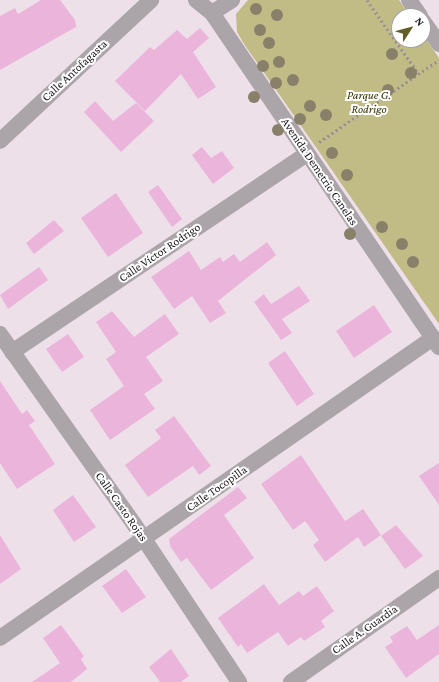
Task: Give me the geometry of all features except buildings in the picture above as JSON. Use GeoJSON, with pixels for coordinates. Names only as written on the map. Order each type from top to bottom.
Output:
{"type":"FeatureCollection","features":[{"type":"Feature","properties":{"kind":"street","name":"Calle Antofagasta"},"geometry":{"type":"LineString","coordinates":[[0,141],[151,0]]}},
{"type":"Feature","properties":{"kind":"street","name":"Avenida Demetrio Canelas"},"geometry":{"type":"LineString","coordinates":[[196,0],[212,13],[436,343]]}},
{"type":"Feature","properties":{"kind":"street"},"geometry":{"type":"LineString","coordinates":[[212,13],[232,0]]}},
{"type":"Feature","properties":{"kind":"street"},"geometry":{"type":"LineString","coordinates":[[431,32],[439,44]]}},
{"type":"Feature","properties":{"kind":"street","name":"Calle Víctor Rodrigo"},"geometry":{"type":"LineString","coordinates":[[12,352],[307,154]]}},
{"type":"Feature","properties":{"kind":"street","name":"Calle Casto Rojas"},"geometry":{"type":"LineString","coordinates":[[0,334],[144,540],[239,682]]}},
{"type":"Feature","properties":{"kind":"street","name":"Calle Tocopilla"},"geometry":{"type":"LineString","coordinates":[[0,638],[436,343]]}},
{"type":"Feature","properties":{"kind":"street","name":"Calle A. Guardia"},"geometry":{"type":"LineString","coordinates":[[291,682],[439,578]]}},
{"type":"Feature","properties":{"kind":"path"},"geometry":{"type":"LineString","coordinates":[[367,0],[419,74]]}},
{"type":"Feature","properties":{"kind":"path"},"geometry":{"type":"LineString","coordinates":[[319,142],[436,62]]}},
{"type":"Feature","properties":{"kind":"green space","name":"Parque G. Rodrigo"},"geometry":{"type":"Polygon","coordinates":[[[248,0],[399,0],[404,8],[391,8],[391,48],[431,48],[431,46],[439,58],[439,324],[244,44],[237,32],[236,14],[248,0]]]}}]}
